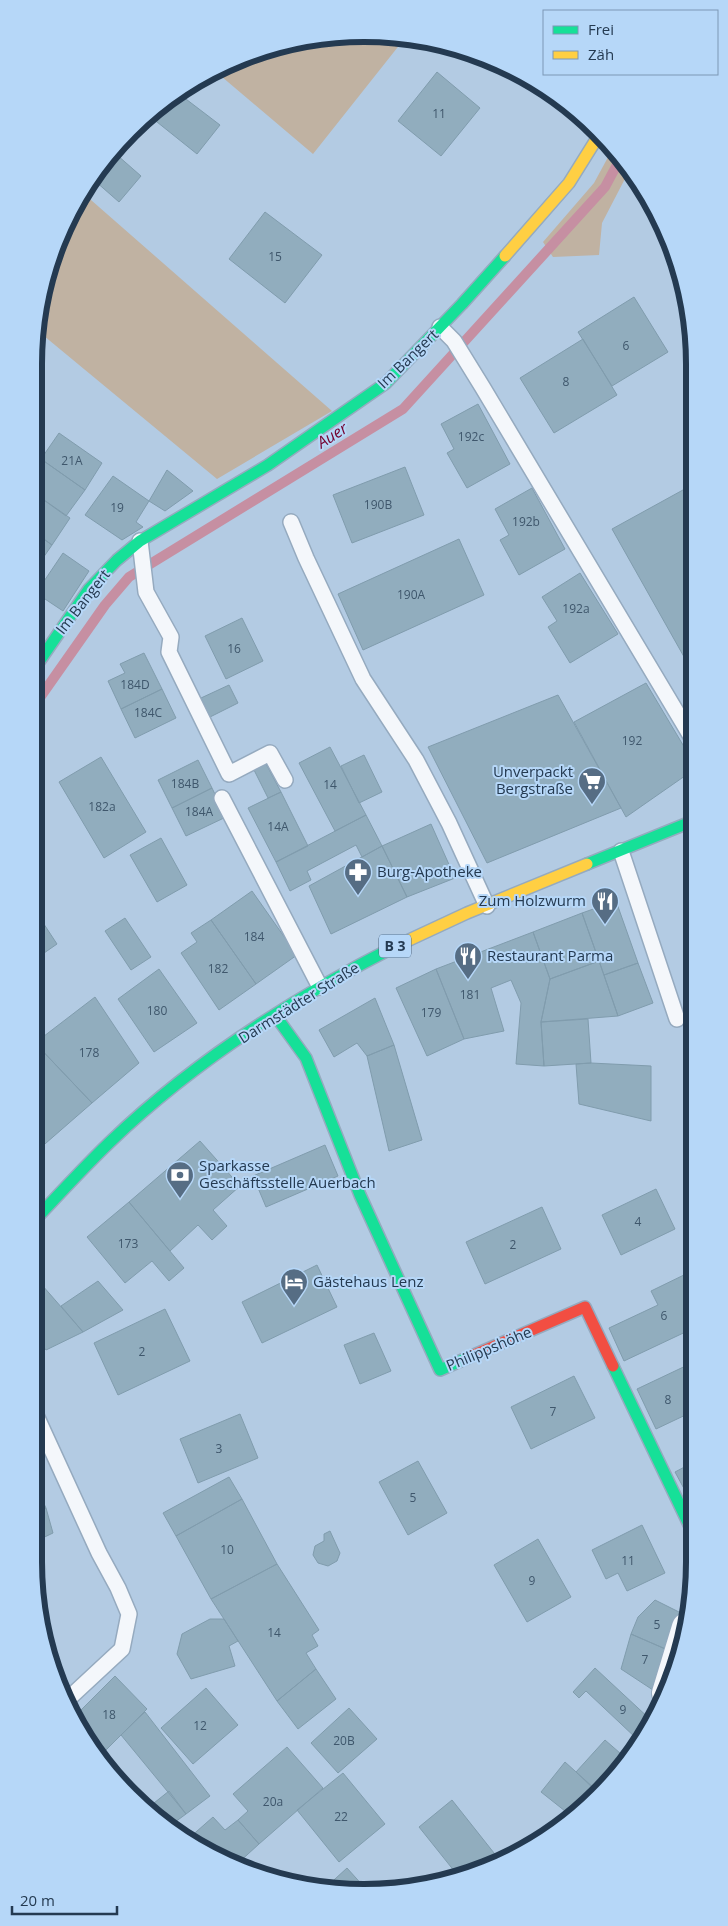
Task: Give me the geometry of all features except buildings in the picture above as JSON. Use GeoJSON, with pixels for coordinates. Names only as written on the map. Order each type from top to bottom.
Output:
{"type":"FeatureCollection","features":[{"type":"Feature","properties":{"kind":"street","name":"Im Bangert"},"geometry":{"type":"LineString","coordinates":[[42,657],[89,589],[117,560],[140,541],[268,465],[386,383],[440,327],[569,183],[595,141]]}},
{"type":"Feature","properties":{"kind":"street","name":"Darmstädter Straße"},"geometry":{"type":"LineString","coordinates":[[42,1211],[126,1126],[199,1067],[320,987],[393,947],[565,872],[686,824]]}},
{"type":"Feature","properties":{"kind":"street","name":"Philippshöhe"},"geometry":{"type":"LineString","coordinates":[[275,1015],[306,1058],[360,1195],[440,1370],[585,1307],[686,1518]]}},
{"type":"Feature","properties":{"kind":"lane"},"geometry":{"type":"LineString","coordinates":[[440,327],[454,341],[470,366],[686,728]]}},
{"type":"Feature","properties":{"kind":"lane"},"geometry":{"type":"LineString","coordinates":[[291,522],[363,679],[416,760],[449,823],[486,906]]}},
{"type":"Feature","properties":{"kind":"lane"},"geometry":{"type":"LineString","coordinates":[[140,541],[146,592],[171,637],[169,652],[229,774],[270,752],[285,780]]}},
{"type":"Feature","properties":{"kind":"lane"},"geometry":{"type":"LineString","coordinates":[[222,798],[320,987]]}},
{"type":"Feature","properties":{"kind":"lane"},"geometry":{"type":"LineString","coordinates":[[621,851],[677,1019]]}},
{"type":"Feature","properties":{"kind":"lane"},"geometry":{"type":"LineString","coordinates":[[42,1428],[129,1614],[122,1649],[72,1695]]}},
{"type":"Feature","properties":{"kind":"shaded area"},"geometry":{"type":"Polygon","coordinates":[[[364,42],[400,44],[313,154],[221,76],[241,67],[281,53],[322,45],[364,42]]]}},
{"type":"Feature","properties":{"kind":"shaded area"},"geometry":{"type":"Polygon","coordinates":[[[609,156],[626,177],[602,223],[599,255],[553,257],[543,242],[594,183],[609,156]]]}},
{"type":"Feature","properties":{"kind":"shaded area"},"geometry":{"type":"Polygon","coordinates":[[[89,198],[332,411],[217,479],[44,336],[53,281],[67,241],[89,198]]]}},
{"type":"Feature","properties":{"kind":"waterway","name":"Auer"},"geometry":{"type":"LineString","coordinates":[[42,695],[105,605],[129,577],[403,409],[605,187],[617,165]]}},
{"type":"Feature","properties":{"kind":"traffic: fast"},"geometry":{"type":"LineString","coordinates":[[42,657],[89,589],[117,560],[140,541],[268,465],[386,383],[505,256]]}},
{"type":"Feature","properties":{"kind":"traffic: fast"},"geometry":{"type":"LineString","coordinates":[[587,864],[686,824]]}},
{"type":"Feature","properties":{"kind":"traffic: fast"},"geometry":{"type":"LineString","coordinates":[[42,1212],[110,1142],[175,1085],[209,1059],[281,1010],[394,947]]}},
{"type":"Feature","properties":{"kind":"traffic: fast"},"geometry":{"type":"LineString","coordinates":[[275,1015],[306,1058],[360,1195],[440,1370],[467,1358]]}},
{"type":"Feature","properties":{"kind":"traffic: fast"},"geometry":{"type":"LineString","coordinates":[[613,1366],[686,1518]]}},
{"type":"Feature","properties":{"kind":"traffic: slow"},"geometry":{"type":"LineString","coordinates":[[505,256],[569,183],[595,141]]}},
{"type":"Feature","properties":{"kind":"traffic: slow"},"geometry":{"type":"LineString","coordinates":[[394,947],[467,913],[587,864]]}},
{"type":"Feature","properties":{"kind":"traffic: jam"},"geometry":{"type":"LineString","coordinates":[[467,1358],[585,1307],[613,1366]]}},
{"type":"Feature","properties":{"kind":"place","name":"Unverpackt Bergstraße"},"geometry":{"type":"Point","coordinates":[592,805]}},
{"type":"Feature","properties":{"kind":"place","name":"Burg-Apotheke"},"geometry":{"type":"Point","coordinates":[358,896]}},
{"type":"Feature","properties":{"kind":"place","name":"Zum Holzwurm"},"geometry":{"type":"Point","coordinates":[605,925]}},
{"type":"Feature","properties":{"kind":"place","name":"Restaurant Parma"},"geometry":{"type":"Point","coordinates":[468,980]}},
{"type":"Feature","properties":{"kind":"place","name":"Sparkasse Geschäftsstelle Auerbach"},"geometry":{"type":"Point","coordinates":[180,1199]}},
{"type":"Feature","properties":{"kind":"place","name":"Gästehaus Lenz"},"geometry":{"type":"Point","coordinates":[294,1306]}}]}
